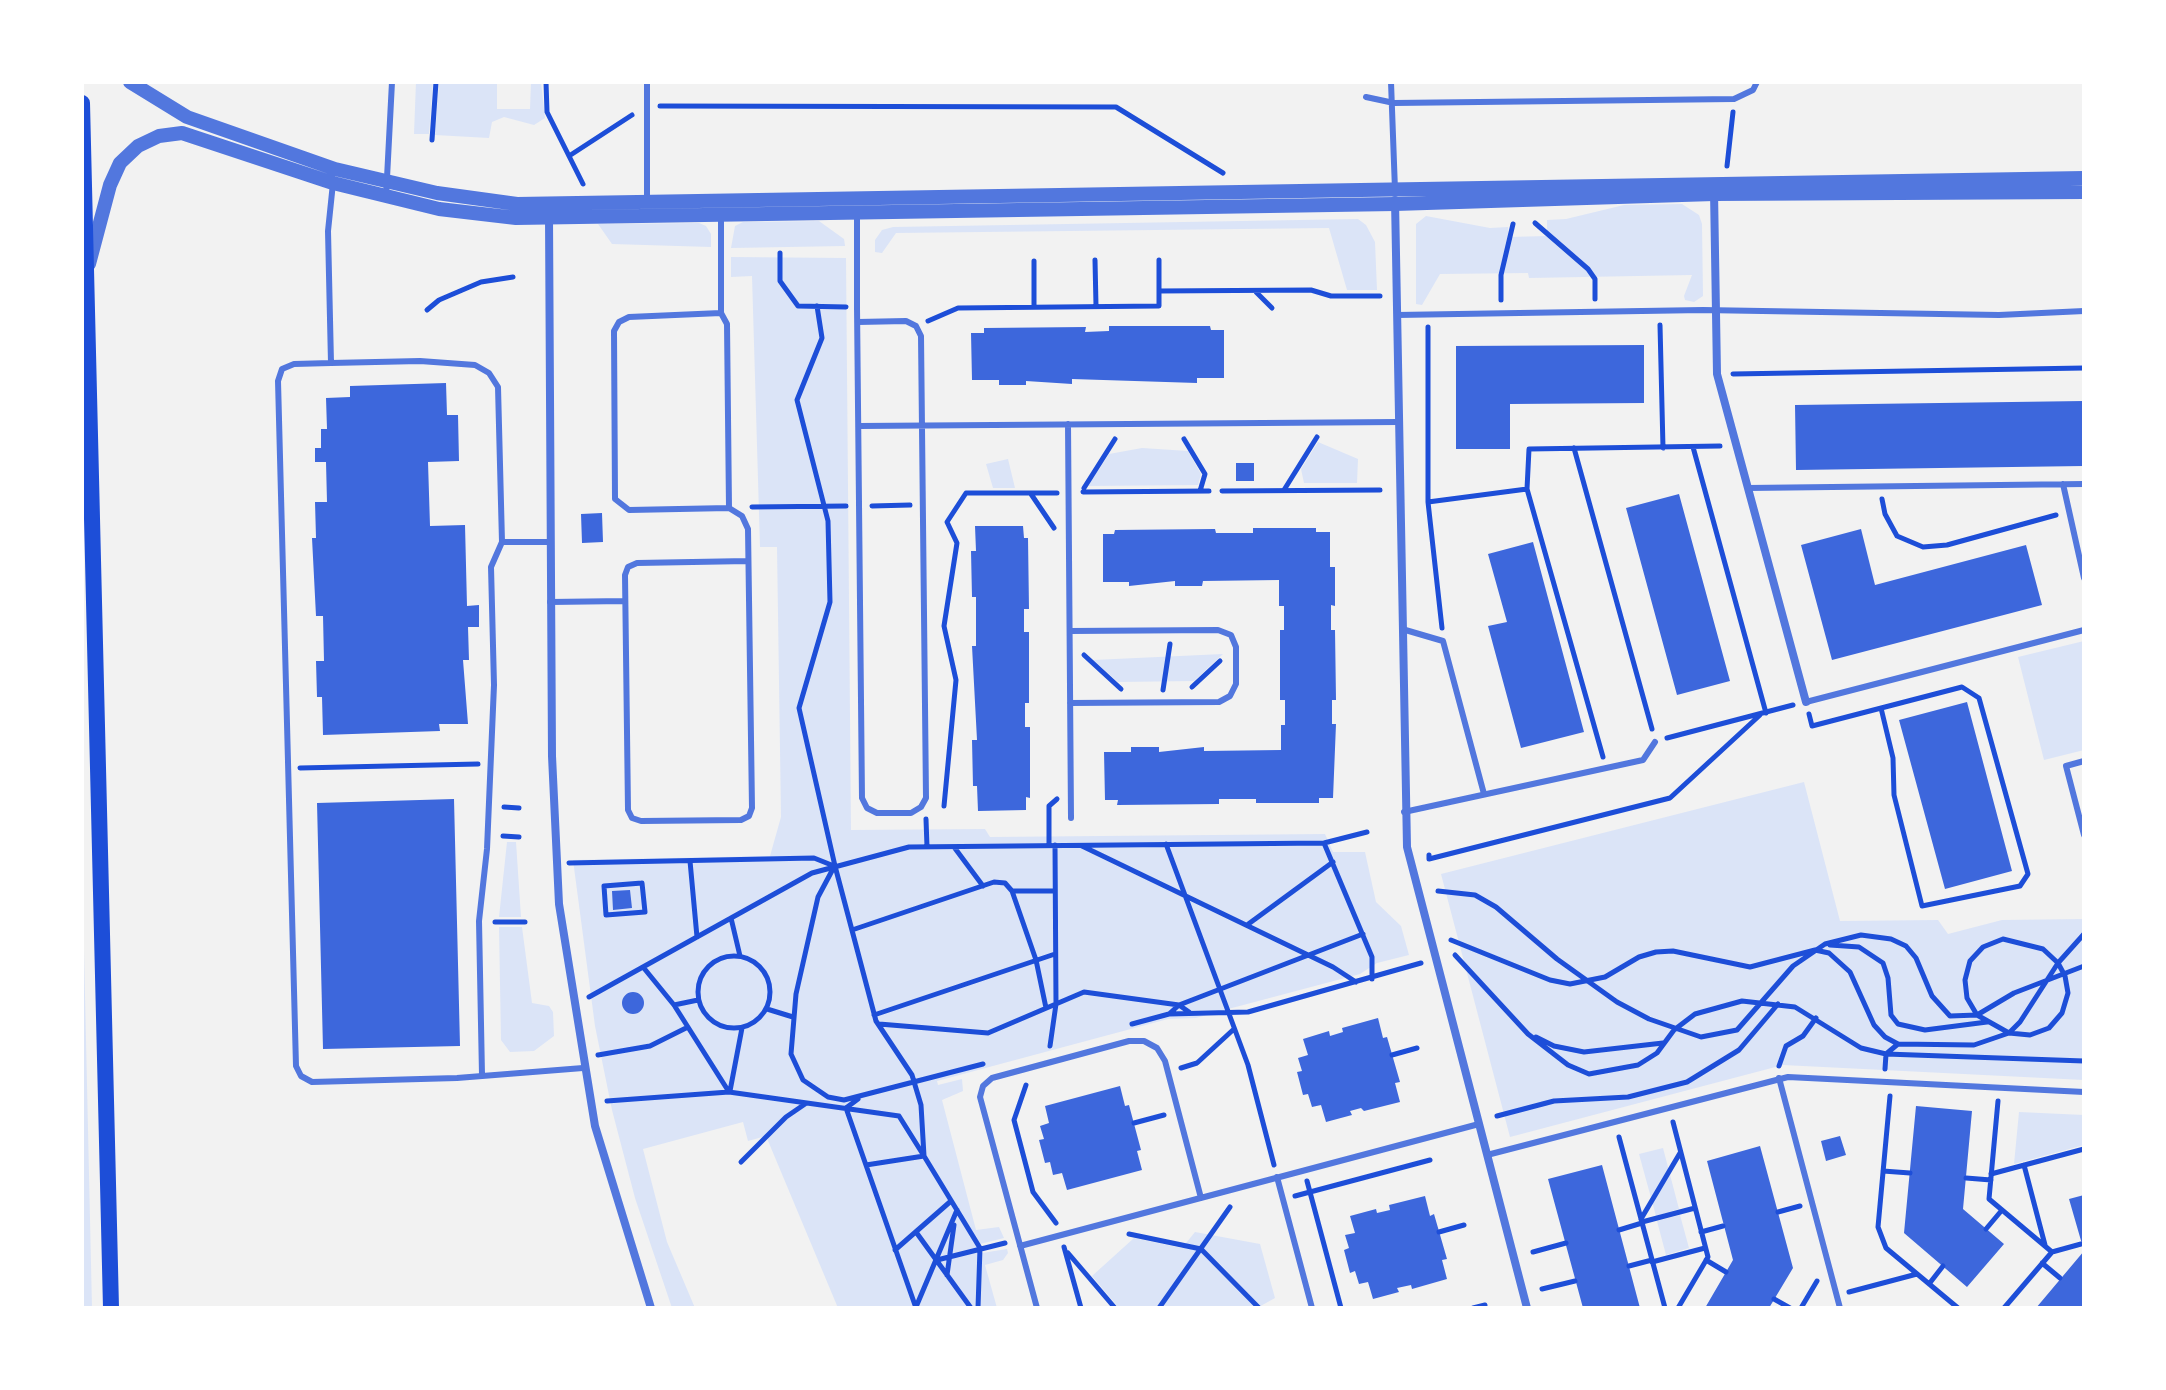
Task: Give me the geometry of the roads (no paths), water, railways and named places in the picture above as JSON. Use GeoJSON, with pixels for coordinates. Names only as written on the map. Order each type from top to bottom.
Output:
{"type":"FeatureCollection","features":[{"type":"Feature","properties":{"kind":"main road"},"geometry":{"type":"LineString","coordinates":[[82,103],[111,1308]]}},
{"type":"Feature","properties":{"kind":"street"},"geometry":{"type":"LineString","coordinates":[[130,82],[187,117],[334,176]]}},
{"type":"Feature","properties":{"kind":"street"},"geometry":{"type":"LineString","coordinates":[[86,277],[110,185],[120,163],[138,146],[159,136],[182,133],[387,189],[549,212],[1395,198],[1718,183],[2084,178]]}},
{"type":"Feature","properties":{"kind":"street"},"geometry":{"type":"LineString","coordinates":[[1718,183],[2084,192]]}},
{"type":"Feature","properties":{"kind":"street"},"geometry":{"type":"LineString","coordinates":[[1718,183],[1717,374],[1734,446],[1806,702]]}},
{"type":"Feature","properties":{"kind":"street"},"geometry":{"type":"LineString","coordinates":[[1395,198],[1404,812],[1410,863],[1527,1308]]}},
{"type":"Feature","properties":{"kind":"street"},"geometry":{"type":"LineString","coordinates":[[647,210],[721,216],[856,206]]}},
{"type":"Feature","properties":{"kind":"street"},"geometry":{"type":"LineString","coordinates":[[549,212],[550,602],[555,863],[583,1068],[616,1203],[651,1308]]}},
{"type":"Feature","properties":{"kind":"lane"},"geometry":{"type":"LineString","coordinates":[[387,189],[392,82]]}},
{"type":"Feature","properties":{"kind":"lane"},"geometry":{"type":"LineString","coordinates":[[647,82],[647,210]]}},
{"type":"Feature","properties":{"kind":"lane"},"geometry":{"type":"LineString","coordinates":[[1391,82],[1395,198]]}},
{"type":"Feature","properties":{"kind":"lane"},"geometry":{"type":"LineString","coordinates":[[1366,97],[1394,103],[1734,99],[1753,90],[1757,82]]}},
{"type":"Feature","properties":{"kind":"lane"},"geometry":{"type":"LineString","coordinates":[[331,363],[328,231],[334,176]]}},
{"type":"Feature","properties":{"kind":"lane"},"geometry":{"type":"LineString","coordinates":[[856,206],[862,798],[867,808],[877,813],[911,813],[921,807],[926,798],[921,336],[916,326],[906,321],[858,322]]}},
{"type":"Feature","properties":{"kind":"lane"},"geometry":{"type":"LineString","coordinates":[[721,216],[721,313],[727,324],[729,508]]}},
{"type":"Feature","properties":{"kind":"lane"},"geometry":{"type":"LineString","coordinates":[[1397,315],[1660,311],[2013,315],[2084,311]]}},
{"type":"Feature","properties":{"kind":"lane"},"geometry":{"type":"LineString","coordinates":[[721,313],[629,317],[619,322],[614,331],[615,499],[629,510],[729,508],[742,516],[748,529],[752,808],[749,816],[741,820],[641,821],[632,818],[628,810],[625,601],[628,567],[637,563],[748,561]]}},
{"type":"Feature","properties":{"kind":"lane"},"geometry":{"type":"LineString","coordinates":[[482,1075],[479,921],[494,685],[491,567],[502,542],[498,387],[489,373],[475,365],[420,361],[294,364],[282,369],[278,381],[296,1066],[301,1076],[312,1082],[482,1075],[583,1068]]}},
{"type":"Feature","properties":{"kind":"lane"},"geometry":{"type":"LineString","coordinates":[[859,426],[1398,422]]}},
{"type":"Feature","properties":{"kind":"lane"},"geometry":{"type":"LineString","coordinates":[[1068,424],[1071,818]]}},
{"type":"Feature","properties":{"kind":"lane"},"geometry":{"type":"LineString","coordinates":[[2063,484],[2084,578]]}},
{"type":"Feature","properties":{"kind":"lane"},"geometry":{"type":"LineString","coordinates":[[1747,488],[2084,484]]}},
{"type":"Feature","properties":{"kind":"lane"},"geometry":{"type":"LineString","coordinates":[[502,542],[550,542]]}},
{"type":"Feature","properties":{"kind":"lane"},"geometry":{"type":"LineString","coordinates":[[550,602],[625,601]]}},
{"type":"Feature","properties":{"kind":"lane"},"geometry":{"type":"LineString","coordinates":[[1402,629],[1443,641],[1484,794]]}},
{"type":"Feature","properties":{"kind":"lane"},"geometry":{"type":"LineString","coordinates":[[1070,631],[1218,630],[1231,635],[1236,647],[1236,684],[1230,696],[1219,702],[1070,703]]}},
{"type":"Feature","properties":{"kind":"lane"},"geometry":{"type":"LineString","coordinates":[[1806,702],[2084,630]]}},
{"type":"Feature","properties":{"kind":"lane"},"geometry":{"type":"LineString","coordinates":[[1404,812],[1643,760],[1655,742]]}},
{"type":"Feature","properties":{"kind":"lane"},"geometry":{"type":"LineString","coordinates":[[2084,761],[2066,766],[2084,835]]}},
{"type":"Feature","properties":{"kind":"lane"},"geometry":{"type":"LineString","coordinates":[[1037,1308],[980,1097],[983,1086],[992,1078],[1129,1041],[1144,1041],[1157,1048],[1165,1061],[1201,1198]]}},
{"type":"Feature","properties":{"kind":"lane"},"geometry":{"type":"LineString","coordinates":[[1779,1078],[1840,1308]]}},
{"type":"Feature","properties":{"kind":"lane"},"geometry":{"type":"LineString","coordinates":[[1487,1155],[1779,1078],[2084,1092]]}},
{"type":"Feature","properties":{"kind":"lane"},"geometry":{"type":"LineString","coordinates":[[1020,1243],[1061,1235],[1479,1124]]}},
{"type":"Feature","properties":{"kind":"lane"},"geometry":{"type":"LineString","coordinates":[[1277,1177],[1312,1308]]}}]}
